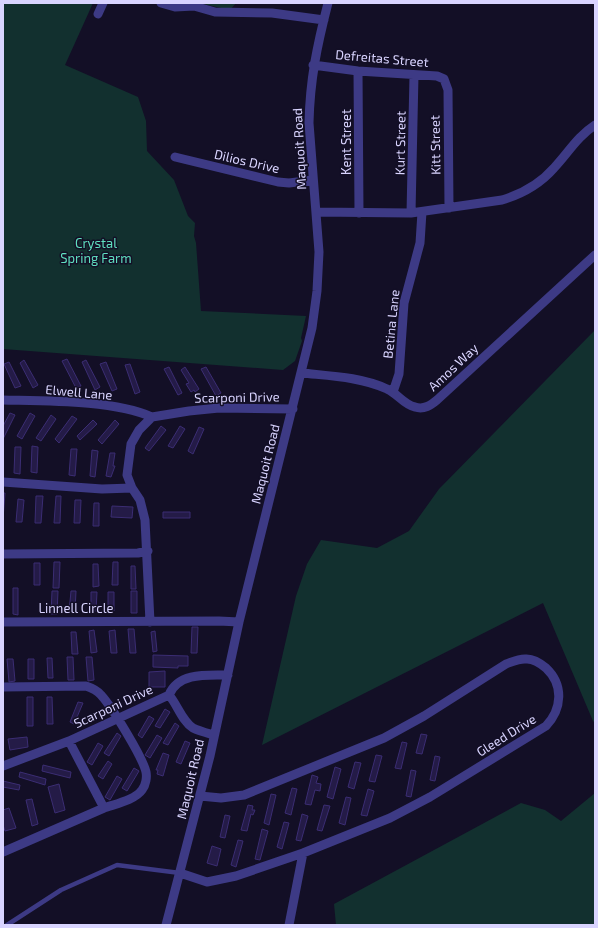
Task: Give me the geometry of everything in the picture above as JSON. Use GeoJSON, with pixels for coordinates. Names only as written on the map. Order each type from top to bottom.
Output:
{"type":"FeatureCollection","features":[{"type":"Feature","properties":{"kind":"street"},"geometry":{"type":"LineString","coordinates":[[98,14],[103,3]]}},
{"type":"Feature","properties":{"kind":"street"},"geometry":{"type":"LineString","coordinates":[[161,3],[175,7],[194,6],[215,12],[272,13],[324,20]]}},
{"type":"Feature","properties":{"kind":"street","name":"Maquoit Road"},"geometry":{"type":"LineString","coordinates":[[166,925],[200,796],[239,622],[312,328],[317,291],[319,252],[309,123],[313,65],[328,3]]}},
{"type":"Feature","properties":{"kind":"street","name":"Defreitas Street"},"geometry":{"type":"LineString","coordinates":[[313,65],[358,71],[438,76],[446,82]]}},
{"type":"Feature","properties":{"kind":"street","name":"Kent Street"},"geometry":{"type":"LineString","coordinates":[[358,71],[359,212]]}},
{"type":"Feature","properties":{"kind":"street","name":"Kurt Street"},"geometry":{"type":"LineString","coordinates":[[411,213],[414,75]]}},
{"type":"Feature","properties":{"kind":"street","name":"Kitt Street"},"geometry":{"type":"LineString","coordinates":[[446,82],[450,208]]}},
{"type":"Feature","properties":{"kind":"street"},"geometry":{"type":"LineString","coordinates":[[316,212],[411,213],[502,200],[529,189],[553,170],[584,134],[595,125]]}},
{"type":"Feature","properties":{"kind":"street","name":"Dilios Drive"},"geometry":{"type":"LineString","coordinates":[[175,157],[278,182],[289,183],[313,180]]}},
{"type":"Feature","properties":{"kind":"street","name":"Betina Lane"},"geometry":{"type":"LineString","coordinates":[[393,392],[399,374],[404,303],[420,243],[422,212]]}},
{"type":"Feature","properties":{"kind":"street","name":"Amos Way"},"geometry":{"type":"LineString","coordinates":[[302,373],[368,383],[393,392],[414,407],[423,408],[431,405],[595,255]]}},
{"type":"Feature","properties":{"kind":"street","name":"Elwell Lane"},"geometry":{"type":"LineString","coordinates":[[3,400],[110,407],[142,413],[152,417]]}},
{"type":"Feature","properties":{"kind":"street","name":"Scarponi Drive"},"geometry":{"type":"LineString","coordinates":[[152,417],[189,410],[219,408],[292,409]]}},
{"type":"Feature","properties":{"kind":"street"},"geometry":{"type":"LineString","coordinates":[[150,622],[148,551],[144,509],[126,475],[131,444],[139,430],[152,417]]}},
{"type":"Feature","properties":{"kind":"street"},"geometry":{"type":"LineString","coordinates":[[3,482],[102,489],[132,488]]}},
{"type":"Feature","properties":{"kind":"street"},"geometry":{"type":"LineString","coordinates":[[3,554],[138,553],[148,551]]}},
{"type":"Feature","properties":{"kind":"street","name":"Linnell Circle"},"geometry":{"type":"LineString","coordinates":[[3,622],[239,622]]}},
{"type":"Feature","properties":{"kind":"street","name":"Gleed Drive"},"geometry":{"type":"LineString","coordinates":[[180,873],[207,882],[222,880],[303,853],[404,812],[534,734],[551,720],[558,706],[560,697],[554,678],[542,665],[535,660],[527,659],[513,662],[424,716],[384,738],[244,795],[221,798],[200,796]]}},
{"type":"Feature","properties":{"kind":"street"},"geometry":{"type":"LineString","coordinates":[[169,695],[176,684],[189,677],[228,675]]}},
{"type":"Feature","properties":{"kind":"street"},"geometry":{"type":"LineString","coordinates":[[3,687],[78,686],[94,688],[101,694],[146,771],[146,781],[142,790],[130,798],[3,852]]}},
{"type":"Feature","properties":{"kind":"street","name":"Scarponi Drive"},"geometry":{"type":"LineString","coordinates":[[104,808],[69,741],[116,718],[169,695],[177,705],[186,723],[193,728],[214,735]]}},
{"type":"Feature","properties":{"kind":"street"},"geometry":{"type":"LineString","coordinates":[[3,766],[69,741]]}},
{"type":"Feature","properties":{"kind":"street"},"geometry":{"type":"LineString","coordinates":[[289,925],[303,853]]}},
{"type":"Feature","properties":{"kind":"lane"},"geometry":{"type":"LineString","coordinates":[[7,925],[61,890],[117,865],[180,873]]}},
{"type":"Feature","properties":{"kind":"green space","name":"Crystal Spring Farm"},"geometry":{"type":"Polygon","coordinates":[[[3,3],[93,3],[65,65],[138,97],[146,121],[147,151],[174,180],[188,216],[195,223],[194,236],[196,243],[201,311],[306,316],[301,338],[302,341],[295,361],[283,370],[3,349],[3,3]]]}},
{"type":"Feature","properties":{"kind":"green space"},"geometry":{"type":"Polygon","coordinates":[[[199,3],[236,3],[230,10],[199,3]]]}},
{"type":"Feature","properties":{"kind":"green space"},"geometry":{"type":"Polygon","coordinates":[[[595,330],[595,723],[543,603],[262,745],[296,596],[307,564],[321,540],[377,548],[409,531],[439,489],[595,330]]]}},
{"type":"Feature","properties":{"kind":"green space"},"geometry":{"type":"Polygon","coordinates":[[[595,793],[595,925],[336,925],[334,904],[521,803],[545,810],[561,821],[595,793]]]}},
{"type":"Feature","properties":{"kind":"building"},"geometry":{"type":"Polygon","coordinates":[[[67,359],[81,386],[76,388],[62,361],[67,359]]]}},
{"type":"Feature","properties":{"kind":"building"},"geometry":{"type":"Polygon","coordinates":[[[24,360],[38,385],[33,388],[20,363],[24,360]]]}},
{"type":"Feature","properties":{"kind":"building"},"geometry":{"type":"Polygon","coordinates":[[[86,360],[100,387],[95,390],[82,362],[86,360]]]}},
{"type":"Feature","properties":{"kind":"building"},"geometry":{"type":"Polygon","coordinates":[[[9,362],[21,386],[15,388],[4,364],[9,362]]]}},
{"type":"Feature","properties":{"kind":"building"},"geometry":{"type":"Polygon","coordinates":[[[106,362],[117,389],[112,391],[100,364],[106,362]]]}},
{"type":"Feature","properties":{"kind":"building"},"geometry":{"type":"Polygon","coordinates":[[[130,364],[140,392],[135,394],[125,365],[130,364]]]}},
{"type":"Feature","properties":{"kind":"building"},"geometry":{"type":"Polygon","coordinates":[[[169,367],[182,393],[178,395],[164,369],[169,367]]]}},
{"type":"Feature","properties":{"kind":"building"},"geometry":{"type":"Polygon","coordinates":[[[185,367],[199,389],[195,392],[194,390],[191,392],[186,384],[189,383],[181,370],[185,367]]]}},
{"type":"Feature","properties":{"kind":"building"},"geometry":{"type":"Polygon","coordinates":[[[206,367],[221,393],[216,396],[201,369],[206,367]]]}},
{"type":"Feature","properties":{"kind":"building"},"geometry":{"type":"Polygon","coordinates":[[[10,413],[15,415],[3,439],[3,426],[10,413]]]}},
{"type":"Feature","properties":{"kind":"building"},"geometry":{"type":"Polygon","coordinates":[[[30,413],[35,416],[22,439],[17,436],[30,413]]]}},
{"type":"Feature","properties":{"kind":"building"},"geometry":{"type":"Polygon","coordinates":[[[51,415],[56,419],[41,441],[36,438],[51,415]]]}},
{"type":"Feature","properties":{"kind":"building"},"geometry":{"type":"Polygon","coordinates":[[[72,416],[77,419],[59,443],[55,439],[72,416]]]}},
{"type":"Feature","properties":{"kind":"building"},"geometry":{"type":"Polygon","coordinates":[[[93,420],[97,424],[80,440],[77,436],[93,420]]]}},
{"type":"Feature","properties":{"kind":"building"},"geometry":{"type":"Polygon","coordinates":[[[115,420],[119,424],[102,444],[98,440],[115,420]]]}},
{"type":"Feature","properties":{"kind":"building"},"geometry":{"type":"Polygon","coordinates":[[[161,426],[166,430],[149,451],[145,448],[161,426]]]}},
{"type":"Feature","properties":{"kind":"building"},"geometry":{"type":"Polygon","coordinates":[[[180,426],[185,429],[173,448],[168,446],[180,426]]]}},
{"type":"Feature","properties":{"kind":"building"},"geometry":{"type":"Polygon","coordinates":[[[199,427],[204,429],[193,454],[188,451],[199,427]]]}},
{"type":"Feature","properties":{"kind":"building"},"geometry":{"type":"Polygon","coordinates":[[[32,446],[38,447],[37,473],[31,472],[32,446]]]}},
{"type":"Feature","properties":{"kind":"building"},"geometry":{"type":"Polygon","coordinates":[[[15,447],[21,447],[20,474],[14,473],[15,447]]]}},
{"type":"Feature","properties":{"kind":"building"},"geometry":{"type":"Polygon","coordinates":[[[71,449],[77,449],[75,476],[69,475],[71,449]]]}},
{"type":"Feature","properties":{"kind":"building"},"geometry":{"type":"Polygon","coordinates":[[[92,450],[98,451],[95,477],[90,476],[92,450]]]}},
{"type":"Feature","properties":{"kind":"building"},"geometry":{"type":"Polygon","coordinates":[[[110,453],[115,453],[113,466],[115,466],[111,477],[106,476],[110,453]]]}},
{"type":"Feature","properties":{"kind":"building"},"geometry":{"type":"Polygon","coordinates":[[[3,493],[5,493],[3,519],[3,493]]]}},
{"type":"Feature","properties":{"kind":"building"},"geometry":{"type":"Polygon","coordinates":[[[36,496],[43,496],[41,523],[35,523],[36,496]]]}},
{"type":"Feature","properties":{"kind":"building"},"geometry":{"type":"Polygon","coordinates":[[[56,496],[61,496],[60,523],[54,523],[56,496]]]}},
{"type":"Feature","properties":{"kind":"building"},"geometry":{"type":"Polygon","coordinates":[[[18,499],[24,500],[22,522],[16,522],[18,499]]]}},
{"type":"Feature","properties":{"kind":"building"},"geometry":{"type":"Polygon","coordinates":[[[75,500],[81,500],[80,523],[74,523],[75,500]]]}},
{"type":"Feature","properties":{"kind":"building"},"geometry":{"type":"Polygon","coordinates":[[[94,503],[99,503],[99,526],[93,526],[94,503]]]}},
{"type":"Feature","properties":{"kind":"building"},"geometry":{"type":"Polygon","coordinates":[[[112,506],[133,507],[132,518],[111,517],[112,506]]]}},
{"type":"Feature","properties":{"kind":"building"},"geometry":{"type":"Polygon","coordinates":[[[163,512],[190,512],[190,518],[163,518],[163,512]]]}},
{"type":"Feature","properties":{"kind":"building"},"geometry":{"type":"Polygon","coordinates":[[[54,562],[60,562],[59,588],[53,588],[54,562]]]}},
{"type":"Feature","properties":{"kind":"building"},"geometry":{"type":"Polygon","coordinates":[[[113,562],[118,562],[118,585],[112,585],[113,562]]]}},
{"type":"Feature","properties":{"kind":"building"},"geometry":{"type":"Polygon","coordinates":[[[34,563],[40,563],[40,585],[34,585],[34,563]]]}},
{"type":"Feature","properties":{"kind":"building"},"geometry":{"type":"Polygon","coordinates":[[[93,564],[98,564],[99,586],[93,587],[93,564]]]}},
{"type":"Feature","properties":{"kind":"building"},"geometry":{"type":"Polygon","coordinates":[[[131,566],[135,566],[136,589],[131,589],[131,566]]]}},
{"type":"Feature","properties":{"kind":"building"},"geometry":{"type":"Polygon","coordinates":[[[13,588],[18,588],[18,615],[13,614],[13,588]]]}},
{"type":"Feature","properties":{"kind":"building"},"geometry":{"type":"Polygon","coordinates":[[[52,591],[58,591],[57,614],[51,614],[52,591]]]}},
{"type":"Feature","properties":{"kind":"building"},"geometry":{"type":"Polygon","coordinates":[[[71,591],[76,591],[75,612],[69,612],[71,591]]]}},
{"type":"Feature","properties":{"kind":"building"},"geometry":{"type":"Polygon","coordinates":[[[131,591],[137,591],[137,613],[131,613],[131,591]]]}},
{"type":"Feature","properties":{"kind":"building"},"geometry":{"type":"Polygon","coordinates":[[[91,592],[97,592],[96,611],[91,611],[91,592]]]}},
{"type":"Feature","properties":{"kind":"building"},"geometry":{"type":"Polygon","coordinates":[[[108,592],[114,592],[114,611],[108,611],[108,592]]]}},
{"type":"Feature","properties":{"kind":"building"},"geometry":{"type":"Polygon","coordinates":[[[192,627],[198,627],[197,653],[191,653],[192,627]]]}},
{"type":"Feature","properties":{"kind":"building"},"geometry":{"type":"Polygon","coordinates":[[[128,629],[134,629],[136,653],[130,653],[128,629]]]}},
{"type":"Feature","properties":{"kind":"building"},"geometry":{"type":"Polygon","coordinates":[[[94,630],[97,652],[91,653],[89,631],[94,630]]]}},
{"type":"Feature","properties":{"kind":"building"},"geometry":{"type":"Polygon","coordinates":[[[115,630],[117,653],[111,653],[109,631],[115,630]]]}},
{"type":"Feature","properties":{"kind":"building"},"geometry":{"type":"Polygon","coordinates":[[[155,631],[157,651],[153,652],[151,632],[155,631]]]}},
{"type":"Feature","properties":{"kind":"building"},"geometry":{"type":"Polygon","coordinates":[[[71,632],[76,632],[78,654],[72,654],[71,632]]]}},
{"type":"Feature","properties":{"kind":"building"},"geometry":{"type":"Polygon","coordinates":[[[153,655],[188,656],[188,666],[178,666],[178,668],[153,667],[153,655]]]}},
{"type":"Feature","properties":{"kind":"building"},"geometry":{"type":"Polygon","coordinates":[[[67,657],[73,657],[74,680],[68,680],[67,657]]]}},
{"type":"Feature","properties":{"kind":"building"},"geometry":{"type":"Polygon","coordinates":[[[86,657],[92,657],[94,680],[88,681],[86,657]]]}},
{"type":"Feature","properties":{"kind":"building"},"geometry":{"type":"Polygon","coordinates":[[[47,658],[52,658],[53,678],[48,678],[47,658]]]}},
{"type":"Feature","properties":{"kind":"building"},"geometry":{"type":"Polygon","coordinates":[[[7,659],[13,659],[15,681],[9,682],[7,659]]]}},
{"type":"Feature","properties":{"kind":"building"},"geometry":{"type":"Polygon","coordinates":[[[28,659],[34,659],[34,679],[28,679],[28,659]]]}},
{"type":"Feature","properties":{"kind":"building"},"geometry":{"type":"Polygon","coordinates":[[[165,671],[165,687],[149,687],[149,672],[165,671]]]}},
{"type":"Feature","properties":{"kind":"building"},"geometry":{"type":"Polygon","coordinates":[[[27,697],[33,697],[33,726],[27,726],[27,697]]]}},
{"type":"Feature","properties":{"kind":"building"},"geometry":{"type":"Polygon","coordinates":[[[47,697],[52,697],[53,724],[47,724],[47,697]]]}},
{"type":"Feature","properties":{"kind":"building"},"geometry":{"type":"Polygon","coordinates":[[[78,702],[83,703],[74,724],[70,722],[78,702]]]}},
{"type":"Feature","properties":{"kind":"building"},"geometry":{"type":"Polygon","coordinates":[[[165,709],[170,712],[160,728],[155,726],[165,709]]]}},
{"type":"Feature","properties":{"kind":"building"},"geometry":{"type":"Polygon","coordinates":[[[149,716],[154,719],[142,738],[138,735],[149,716]]]}},
{"type":"Feature","properties":{"kind":"building"},"geometry":{"type":"Polygon","coordinates":[[[175,723],[179,726],[168,745],[163,743],[175,723]]]}},
{"type":"Feature","properties":{"kind":"building"},"geometry":{"type":"Polygon","coordinates":[[[117,733],[121,736],[109,756],[104,753],[117,733]]]}},
{"type":"Feature","properties":{"kind":"building"},"geometry":{"type":"Polygon","coordinates":[[[421,734],[427,735],[422,754],[416,753],[421,734]]]}},
{"type":"Feature","properties":{"kind":"building"},"geometry":{"type":"Polygon","coordinates":[[[157,735],[162,738],[150,758],[145,755],[157,735]]]}},
{"type":"Feature","properties":{"kind":"building"},"geometry":{"type":"Polygon","coordinates":[[[27,737],[28,747],[10,750],[8,739],[27,737]]]}},
{"type":"Feature","properties":{"kind":"building"},"geometry":{"type":"Polygon","coordinates":[[[185,741],[190,743],[181,764],[176,762],[185,741]]]}},
{"type":"Feature","properties":{"kind":"building"},"geometry":{"type":"Polygon","coordinates":[[[402,742],[407,743],[401,769],[395,768],[402,742]]]}},
{"type":"Feature","properties":{"kind":"building"},"geometry":{"type":"Polygon","coordinates":[[[98,743],[103,746],[92,765],[87,762],[98,743]]]}},
{"type":"Feature","properties":{"kind":"building"},"geometry":{"type":"Polygon","coordinates":[[[163,753],[169,755],[163,776],[157,774],[158,770],[156,770],[163,753]]]}},
{"type":"Feature","properties":{"kind":"building"},"geometry":{"type":"Polygon","coordinates":[[[376,755],[382,756],[375,782],[369,781],[376,755]]]}},
{"type":"Feature","properties":{"kind":"building"},"geometry":{"type":"Polygon","coordinates":[[[435,756],[440,757],[435,781],[430,780],[435,756]]]}},
{"type":"Feature","properties":{"kind":"building"},"geometry":{"type":"Polygon","coordinates":[[[108,761],[112,764],[103,779],[98,776],[108,761]]]}},
{"type":"Feature","properties":{"kind":"building"},"geometry":{"type":"Polygon","coordinates":[[[355,762],[361,763],[354,789],[348,787],[355,762]]]}},
{"type":"Feature","properties":{"kind":"building"},"geometry":{"type":"Polygon","coordinates":[[[43,765],[71,772],[70,778],[42,771],[43,765]]]}},
{"type":"Feature","properties":{"kind":"building"},"geometry":{"type":"Polygon","coordinates":[[[335,767],[341,769],[333,799],[327,797],[335,767]]]}},
{"type":"Feature","properties":{"kind":"building"},"geometry":{"type":"Polygon","coordinates":[[[134,768],[139,771],[127,791],[122,788],[134,768]]]}},
{"type":"Feature","properties":{"kind":"building"},"geometry":{"type":"Polygon","coordinates":[[[411,770],[416,771],[411,797],[406,796],[411,770]]]}},
{"type":"Feature","properties":{"kind":"building"},"geometry":{"type":"Polygon","coordinates":[[[20,772],[46,779],[45,785],[19,777],[20,772]]]}},
{"type":"Feature","properties":{"kind":"building"},"geometry":{"type":"Polygon","coordinates":[[[312,775],[318,777],[316,783],[321,784],[320,791],[315,790],[311,805],[305,804],[312,775]]]}},
{"type":"Feature","properties":{"kind":"building"},"geometry":{"type":"Polygon","coordinates":[[[117,776],[122,779],[110,800],[105,797],[117,776]]]}},
{"type":"Feature","properties":{"kind":"building"},"geometry":{"type":"Polygon","coordinates":[[[3,781],[20,785],[19,790],[3,787],[3,781]]]}},
{"type":"Feature","properties":{"kind":"building"},"geometry":{"type":"Polygon","coordinates":[[[59,784],[65,810],[55,813],[48,787],[59,784]]]}},
{"type":"Feature","properties":{"kind":"building"},"geometry":{"type":"Polygon","coordinates":[[[292,788],[297,789],[291,815],[285,813],[292,788]]]}},
{"type":"Feature","properties":{"kind":"building"},"geometry":{"type":"Polygon","coordinates":[[[368,789],[374,791],[367,816],[361,815],[368,789]]]}},
{"type":"Feature","properties":{"kind":"building"},"geometry":{"type":"Polygon","coordinates":[[[271,794],[276,795],[269,825],[264,823],[271,794]]]}},
{"type":"Feature","properties":{"kind":"building"},"geometry":{"type":"Polygon","coordinates":[[[346,797],[351,798],[345,825],[339,823],[346,797]]]}},
{"type":"Feature","properties":{"kind":"building"},"geometry":{"type":"Polygon","coordinates":[[[32,799],[38,824],[32,826],[26,800],[32,799]]]}},
{"type":"Feature","properties":{"kind":"building"},"geometry":{"type":"Polygon","coordinates":[[[248,805],[253,806],[252,810],[255,810],[253,815],[251,814],[247,831],[241,830],[248,805]]]}},
{"type":"Feature","properties":{"kind":"building"},"geometry":{"type":"Polygon","coordinates":[[[324,805],[330,806],[322,831],[317,830],[324,805]]]}},
{"type":"Feature","properties":{"kind":"building"},"geometry":{"type":"Polygon","coordinates":[[[9,808],[16,828],[5,831],[3,825],[3,810],[9,808]]]}},
{"type":"Feature","properties":{"kind":"building"},"geometry":{"type":"Polygon","coordinates":[[[302,814],[308,816],[301,841],[296,840],[302,814]]]}},
{"type":"Feature","properties":{"kind":"building"},"geometry":{"type":"Polygon","coordinates":[[[225,815],[230,816],[225,838],[220,837],[225,815]]]}},
{"type":"Feature","properties":{"kind":"building"},"geometry":{"type":"Polygon","coordinates":[[[284,822],[289,823],[282,849],[277,847],[284,822]]]}},
{"type":"Feature","properties":{"kind":"building"},"geometry":{"type":"Polygon","coordinates":[[[262,829],[268,831],[260,860],[255,859],[262,829]]]}},
{"type":"Feature","properties":{"kind":"building"},"geometry":{"type":"Polygon","coordinates":[[[238,840],[243,841],[236,867],[231,865],[238,840]]]}},
{"type":"Feature","properties":{"kind":"building"},"geometry":{"type":"Polygon","coordinates":[[[212,846],[221,849],[217,866],[207,863],[212,846]]]}}]}
